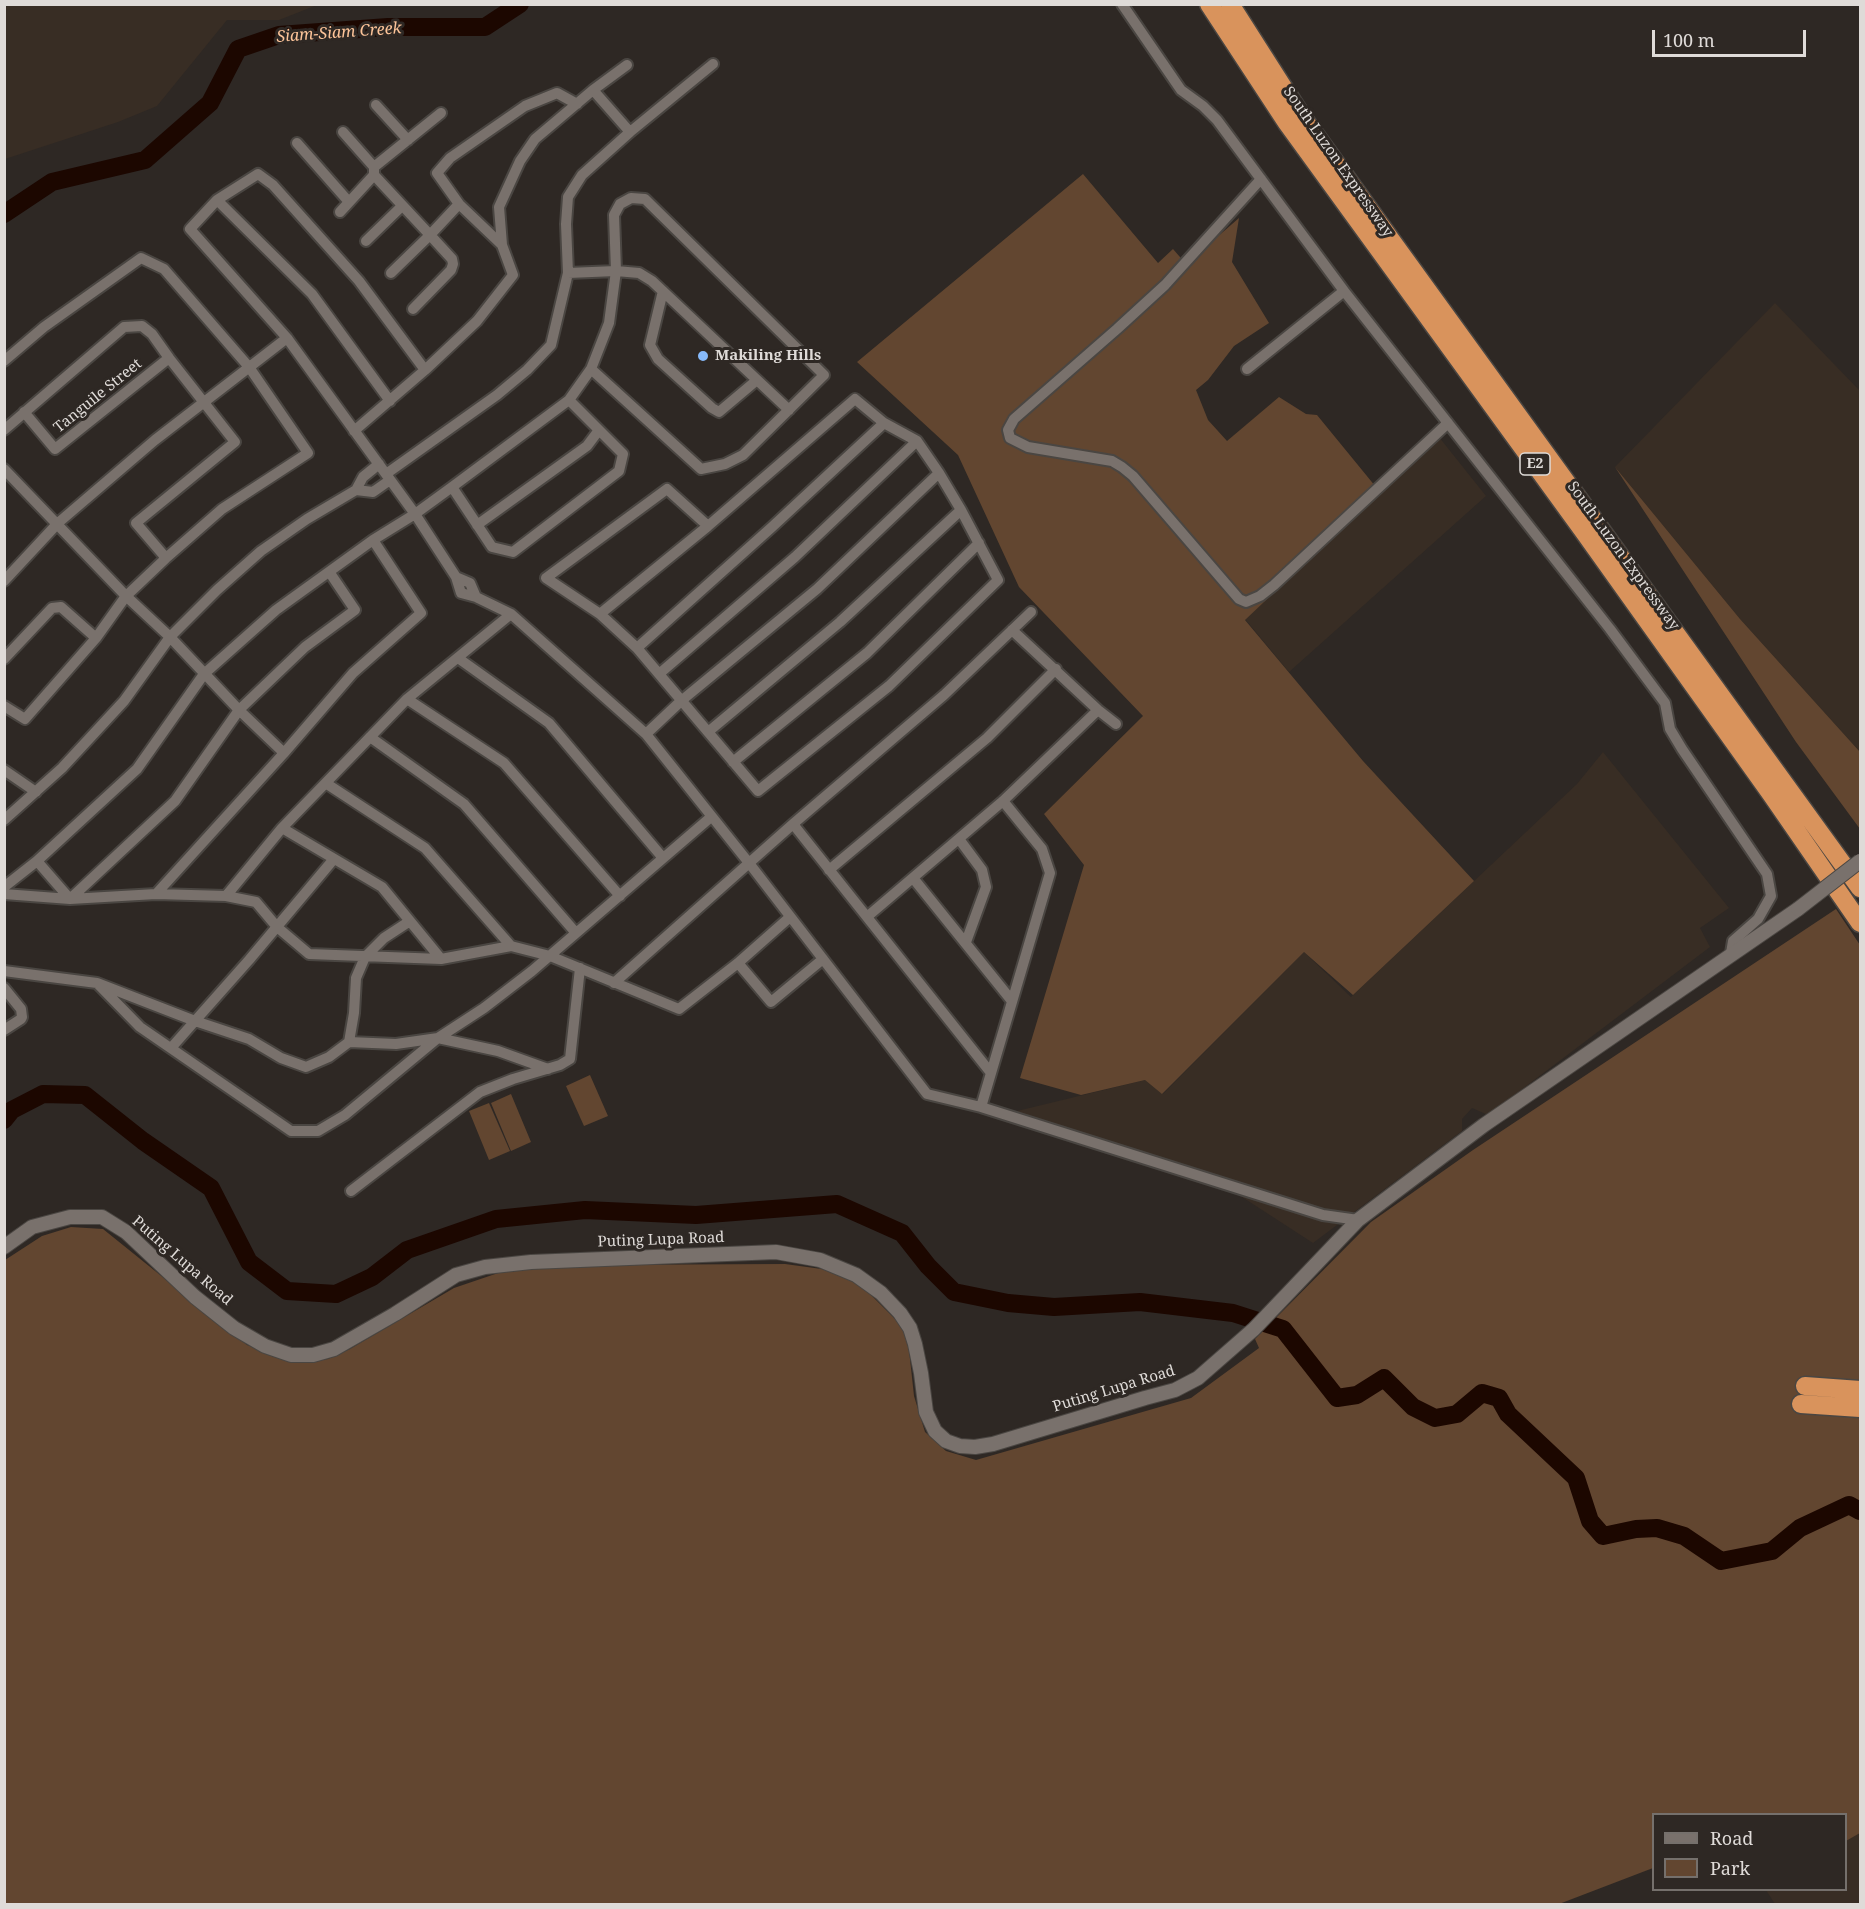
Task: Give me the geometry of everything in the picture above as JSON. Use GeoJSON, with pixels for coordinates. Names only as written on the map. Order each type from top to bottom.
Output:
{"type":"FeatureCollection","features":[{"type":"Feature","properties":{"kind":"highway","name":"South Luzon Expressway"},"geometry":{"type":"LineString","coordinates":[[1209,4],[1294,133],[1598,551],[1860,923]]}},
{"type":"Feature","properties":{"kind":"highway","name":"South Luzon Expressway"},"geometry":{"type":"LineString","coordinates":[[1230,4],[1309,127],[1860,888]]}},
{"type":"Feature","properties":{"kind":"highway"},"geometry":{"type":"LineString","coordinates":[[1804,1386],[1860,1390]]}},
{"type":"Feature","properties":{"kind":"highway"},"geometry":{"type":"LineString","coordinates":[[1801,1404],[1860,1408]]}},
{"type":"Feature","properties":{"kind":"street"},"geometry":{"type":"LineString","coordinates":[[1122,4],[1181,90],[1217,120],[1344,291],[1603,620],[1665,704],[1670,729],[1682,750],[1767,874],[1771,896],[1758,919],[1733,941],[1731,953]]}},
{"type":"Feature","properties":{"kind":"street"},"geometry":{"type":"LineString","coordinates":[[356,490],[373,492],[388,477],[497,395],[527,370],[551,345],[568,273],[566,224],[568,197],[582,175],[713,64]]}},
{"type":"Feature","properties":{"kind":"street"},"geometry":{"type":"LineString","coordinates":[[354,431],[425,370],[477,321],[513,275],[502,245],[499,207],[520,161],[535,139],[593,90],[627,65]]}},
{"type":"Feature","properties":{"kind":"street"},"geometry":{"type":"LineString","coordinates":[[593,90],[630,132]]}},
{"type":"Feature","properties":{"kind":"street"},"geometry":{"type":"LineString","coordinates":[[502,245],[459,204],[437,173],[450,158],[525,106],[556,93],[577,104]]}},
{"type":"Feature","properties":{"kind":"street"},"geometry":{"type":"LineString","coordinates":[[376,105],[408,140]]}},
{"type":"Feature","properties":{"kind":"street"},"geometry":{"type":"LineString","coordinates":[[340,212],[374,171],[441,113]]}},
{"type":"Feature","properties":{"kind":"street"},"geometry":{"type":"LineString","coordinates":[[343,132],[402,206],[452,259],[451,270],[413,309]]}},
{"type":"Feature","properties":{"kind":"street"},"geometry":{"type":"LineString","coordinates":[[297,143],[349,202]]}},
{"type":"Feature","properties":{"kind":"street"},"geometry":{"type":"LineString","coordinates":[[425,370],[359,281],[273,185],[258,174],[216,200],[190,229],[287,338],[415,514],[456,577],[460,593],[476,597],[511,614],[646,734],[749,863],[927,1094],[981,1107],[1323,1215],[1358,1220]]}},
{"type":"Feature","properties":{"kind":"street"},"geometry":{"type":"LineString","coordinates":[[1261,179],[1165,285],[1014,419],[1008,430],[1010,438],[1028,447],[1112,461],[1122,467],[1239,599],[1246,602],[1260,596],[1274,585],[1448,423]]}},
{"type":"Feature","properties":{"kind":"street"},"geometry":{"type":"LineString","coordinates":[[4,887],[37,861],[137,769],[204,674],[276,610],[373,540],[452,488],[569,400],[591,369],[609,322],[616,271],[614,215],[620,204],[631,198],[645,199],[824,375],[743,455],[725,464],[701,469],[591,369]]}},
{"type":"Feature","properties":{"kind":"street"},"geometry":{"type":"LineString","coordinates":[[216,200],[312,294],[390,401]]}},
{"type":"Feature","properties":{"kind":"street"},"geometry":{"type":"LineString","coordinates":[[391,273],[459,204]]}},
{"type":"Feature","properties":{"kind":"street"},"geometry":{"type":"LineString","coordinates":[[366,241],[402,206]]}},
{"type":"Feature","properties":{"kind":"street"},"geometry":{"type":"LineString","coordinates":[[4,361],[44,327],[141,258],[164,269],[249,367],[308,453],[222,509],[166,558],[126,596],[96,638],[25,719],[4,706]]}},
{"type":"Feature","properties":{"kind":"street"},"geometry":{"type":"LineString","coordinates":[[568,273],[616,271],[639,273],[663,291],[789,410]]}},
{"type":"Feature","properties":{"kind":"street"},"geometry":{"type":"LineString","coordinates":[[663,291],[650,345],[658,358],[719,412],[757,380]]}},
{"type":"Feature","properties":{"kind":"street"},"geometry":{"type":"LineString","coordinates":[[1247,369],[1344,291]]}},
{"type":"Feature","properties":{"kind":"street"},"geometry":{"type":"LineString","coordinates":[[4,430],[124,327],[142,326],[152,334],[235,442],[136,523],[166,558]]}},
{"type":"Feature","properties":{"kind":"street"},"geometry":{"type":"LineString","coordinates":[[4,581],[58,523],[154,440],[287,338]]}},
{"type":"Feature","properties":{"kind":"street","name":"Tanguile Street"},"geometry":{"type":"LineString","coordinates":[[24,412],[55,449],[169,358]]}},
{"type":"Feature","properties":{"kind":"street"},"geometry":{"type":"LineString","coordinates":[[600,614],[708,526],[855,399],[884,423],[917,441],[961,510],[998,580],[889,686],[758,791],[637,648],[600,614],[546,578],[667,489],[708,526]]}},
{"type":"Feature","properties":{"kind":"street"},"geometry":{"type":"LineString","coordinates":[[452,488],[492,547],[513,552],[619,471],[623,454],[569,400]]}},
{"type":"Feature","properties":{"kind":"street"},"geometry":{"type":"LineString","coordinates":[[637,648],[884,423]]}},
{"type":"Feature","properties":{"kind":"street"},"geometry":{"type":"LineString","coordinates":[[477,525],[587,446],[599,430]]}},
{"type":"Feature","properties":{"kind":"street"},"geometry":{"type":"LineString","coordinates":[[659,674],[795,557],[917,441]]}},
{"type":"Feature","properties":{"kind":"street"},"geometry":{"type":"LineString","coordinates":[[4,820],[62,768],[124,701],[170,637],[218,590],[261,551],[307,519],[356,490],[363,477],[379,464]]}},
{"type":"Feature","properties":{"kind":"street"},"geometry":{"type":"LineString","coordinates":[[4,469],[126,596],[170,637],[239,710],[284,753]]}},
{"type":"Feature","properties":{"kind":"street"},"geometry":{"type":"LineString","coordinates":[[646,734],[681,701],[817,589],[939,473]]}},
{"type":"Feature","properties":{"kind":"street"},"geometry":{"type":"LineString","coordinates":[[708,732],[840,622],[961,510]]}},
{"type":"Feature","properties":{"kind":"street"},"geometry":{"type":"LineString","coordinates":[[156,894],[353,673],[421,613],[373,540]]}},
{"type":"Feature","properties":{"kind":"street"},"geometry":{"type":"LineString","coordinates":[[733,762],[867,653],[979,543]]}},
{"type":"Feature","properties":{"kind":"street"},"geometry":{"type":"LineString","coordinates":[[70,899],[175,801],[239,710],[305,647],[355,610],[330,573]]}},
{"type":"Feature","properties":{"kind":"street"},"geometry":{"type":"LineString","coordinates":[[4,659],[52,608],[61,607],[96,638]]}},
{"type":"Feature","properties":{"kind":"street"},"geometry":{"type":"LineString","coordinates":[[614,983],[793,824],[944,695],[1031,612]]}},
{"type":"Feature","properties":{"kind":"street"},"geometry":{"type":"LineString","coordinates":[[226,896],[282,828],[407,699],[511,614]]}},
{"type":"Feature","properties":{"kind":"street"},"geometry":{"type":"LineString","coordinates":[[1012,630],[1116,724]]}},
{"type":"Feature","properties":{"kind":"street"},"geometry":{"type":"LineString","coordinates":[[458,658],[549,723],[663,858]]}},
{"type":"Feature","properties":{"kind":"street"},"geometry":{"type":"LineString","coordinates":[[830,870],[987,738],[1056,669]]}},
{"type":"Feature","properties":{"kind":"street"},"geometry":{"type":"LineString","coordinates":[[407,699],[504,763],[620,896]]}},
{"type":"Feature","properties":{"kind":"street"},"geometry":{"type":"LineString","coordinates":[[867,916],[1003,801],[1098,710]]}},
{"type":"Feature","properties":{"kind":"street"},"geometry":{"type":"LineString","coordinates":[[370,737],[464,804],[576,933]]}},
{"type":"Feature","properties":{"kind":"street"},"geometry":{"type":"LineString","coordinates":[[4,770],[36,792]]}},
{"type":"Feature","properties":{"kind":"street"},"geometry":{"type":"LineString","coordinates":[[327,784],[425,848],[511,946]]}},
{"type":"Feature","properties":{"kind":"street"},"geometry":{"type":"LineString","coordinates":[[981,1107],[1050,873],[1042,849],[1003,801]]}},
{"type":"Feature","properties":{"kind":"street"},"geometry":{"type":"LineString","coordinates":[[97,983],[140,1027],[291,1131],[318,1131],[345,1115],[438,1038],[484,1008],[550,956],[711,817]]}},
{"type":"Feature","properties":{"kind":"street"},"geometry":{"type":"LineString","coordinates":[[793,824],[991,1073]]}},
{"type":"Feature","properties":{"kind":"street"},"geometry":{"type":"LineString","coordinates":[[282,828],[382,887],[441,958]]}},
{"type":"Feature","properties":{"kind":"street"},"geometry":{"type":"LineString","coordinates":[[959,838],[982,870],[986,887],[966,942]]}},
{"type":"Feature","properties":{"kind":"street"},"geometry":{"type":"LineString","coordinates":[[171,1048],[333,860]]}},
{"type":"Feature","properties":{"kind":"street"},"geometry":{"type":"LineString","coordinates":[[37,861],[70,899]]}},
{"type":"Feature","properties":{"kind":"street","name":"Puting Lupa Road"},"geometry":{"type":"LineString","coordinates":[[4,1247],[32,1227],[70,1216],[102,1217],[126,1232],[195,1297],[234,1328],[265,1346],[291,1355],[313,1355],[334,1349],[456,1275],[485,1267],[531,1262],[776,1252],[820,1260],[856,1275],[881,1293],[900,1313],[910,1328],[915,1344],[926,1412],[935,1431],[946,1441],[960,1446],[975,1447],[993,1444],[1175,1390],[1198,1378],[1254,1329],[1358,1220],[1484,1125],[1798,909],[1860,861]]}},
{"type":"Feature","properties":{"kind":"street"},"geometry":{"type":"LineString","coordinates":[[913,878],[1012,1001]]}},
{"type":"Feature","properties":{"kind":"street"},"geometry":{"type":"LineString","coordinates":[[4,894],[70,899],[156,894],[226,896],[256,903],[277,927],[309,954],[441,958],[511,946],[550,956],[679,1009],[738,963],[790,917]]}},
{"type":"Feature","properties":{"kind":"street"},"geometry":{"type":"LineString","coordinates":[[349,1042],[354,1013],[356,978],[365,957],[384,938],[410,921]]}},
{"type":"Feature","properties":{"kind":"street"},"geometry":{"type":"LineString","coordinates":[[738,963],[771,1002],[823,959]]}},
{"type":"Feature","properties":{"kind":"street"},"geometry":{"type":"LineString","coordinates":[[351,1191],[480,1092],[548,1069],[570,1059],[580,969]]}},
{"type":"Feature","properties":{"kind":"street"},"geometry":{"type":"LineString","coordinates":[[4,971],[97,983],[249,1039],[281,1058],[306,1067],[329,1057],[349,1042],[396,1044],[438,1038],[498,1051],[548,1069]]}},
{"type":"Feature","properties":{"kind":"street"},"geometry":{"type":"LineString","coordinates":[[4,988],[21,1009],[22,1017],[4,1030]]}},
{"type":"Feature","properties":{"kind":"shaded area"},"geometry":{"type":"Polygon","coordinates":[[[5,4],[317,5],[279,20],[227,20],[157,106],[118,122],[5,159],[5,4]]]}},
{"type":"Feature","properties":{"kind":"shaded area"},"geometry":{"type":"Polygon","coordinates":[[[1775,303],[1860,391],[1860,752],[1740,619],[1615,467],[1775,303]]]}},
{"type":"Feature","properties":{"kind":"shaded area"},"geometry":{"type":"Polygon","coordinates":[[[1439,437],[1486,496],[1289,672],[1245,619],[1439,437]]]}},
{"type":"Feature","properties":{"kind":"shaded area"},"geometry":{"type":"Polygon","coordinates":[[[1603,752],[1729,908],[1700,928],[1710,947],[1488,1115],[1472,1108],[1462,1119],[1462,1131],[1313,1243],[1199,1169],[1009,1113],[1145,1080],[1163,1094],[1304,952],[1351,997],[1577,784],[1603,752]]]}},
{"type":"Feature","properties":{"kind":"shaded area"},"geometry":{"type":"Polygon","coordinates":[[[1860,1833],[1860,1904],[1775,1904],[1767,1891],[1847,1891],[1847,1840],[1860,1833]]]}},
{"type":"Feature","properties":{"kind":"green space"},"geometry":{"type":"Polygon","coordinates":[[[1083,174],[1158,263],[1173,249],[1186,264],[1239,218],[1232,262],[1269,323],[1234,346],[1208,380],[1196,390],[1208,420],[1227,441],[1279,397],[1306,414],[1317,415],[1380,492],[1245,620],[1363,761],[1474,881],[1353,995],[1304,952],[1162,1094],[1145,1080],[1081,1095],[1020,1078],[1084,865],[1044,814],[1143,716],[1019,587],[958,455],[857,362],[1083,174]]]}},
{"type":"Feature","properties":{"kind":"green space"},"geometry":{"type":"Polygon","coordinates":[[[1615,467],[1740,619],[1860,752],[1860,829],[1796,742],[1615,467]]]}},
{"type":"Feature","properties":{"kind":"green space"},"geometry":{"type":"Polygon","coordinates":[[[1836,909],[1860,945],[1860,1833],[1847,1840],[1847,1813],[1652,1813],[1652,1868],[1559,1904],[5,1904],[5,1260],[42,1236],[71,1227],[103,1229],[247,1345],[297,1362],[328,1359],[350,1349],[454,1288],[504,1271],[580,1265],[785,1264],[829,1270],[862,1286],[907,1331],[914,1396],[925,1432],[946,1451],[976,1460],[1191,1398],[1259,1348],[1255,1339],[1371,1222],[1473,1150],[1836,909]]]}},
{"type":"Feature","properties":{"kind":"green space"},"geometry":{"type":"Polygon","coordinates":[[[590,1075],[608,1116],[584,1126],[566,1086],[590,1075]]]}},
{"type":"Feature","properties":{"kind":"green space"},"geometry":{"type":"Polygon","coordinates":[[[511,1094],[531,1142],[511,1151],[491,1103],[511,1094]]]}},
{"type":"Feature","properties":{"kind":"green space"},"geometry":{"type":"Polygon","coordinates":[[[489,1103],[510,1151],[489,1160],[469,1111],[489,1103]]]}},
{"type":"Feature","properties":{"kind":"waterway","name":"Siam-Siam Creek"},"geometry":{"type":"LineString","coordinates":[[4,214],[52,182],[145,160],[210,103],[238,49],[279,35],[388,27],[485,27],[520,4]]}},
{"type":"Feature","properties":{"kind":"waterway"},"geometry":{"type":"LineString","coordinates":[[4,1120],[12,1110],[43,1094],[85,1095],[143,1141],[211,1188],[249,1262],[287,1291],[336,1294],[372,1277],[407,1250],[496,1219],[585,1210],[696,1215],[837,1204],[902,1233],[928,1266],[954,1292],[1008,1303],[1054,1307],[1140,1302],[1233,1313],[1283,1329],[1337,1398],[1357,1395],[1384,1378],[1413,1407],[1435,1418],[1457,1414],[1482,1393],[1499,1398],[1508,1414],[1576,1478],[1590,1521],[1603,1536],[1636,1529],[1657,1528],[1684,1536],[1721,1561],[1772,1551],[1800,1528],[1849,1505],[1860,1511]]}},
{"type":"Feature","properties":{"kind":"place","name":"Makiling Hills"},"geometry":{"type":"Point","coordinates":[703,356]}}]}
